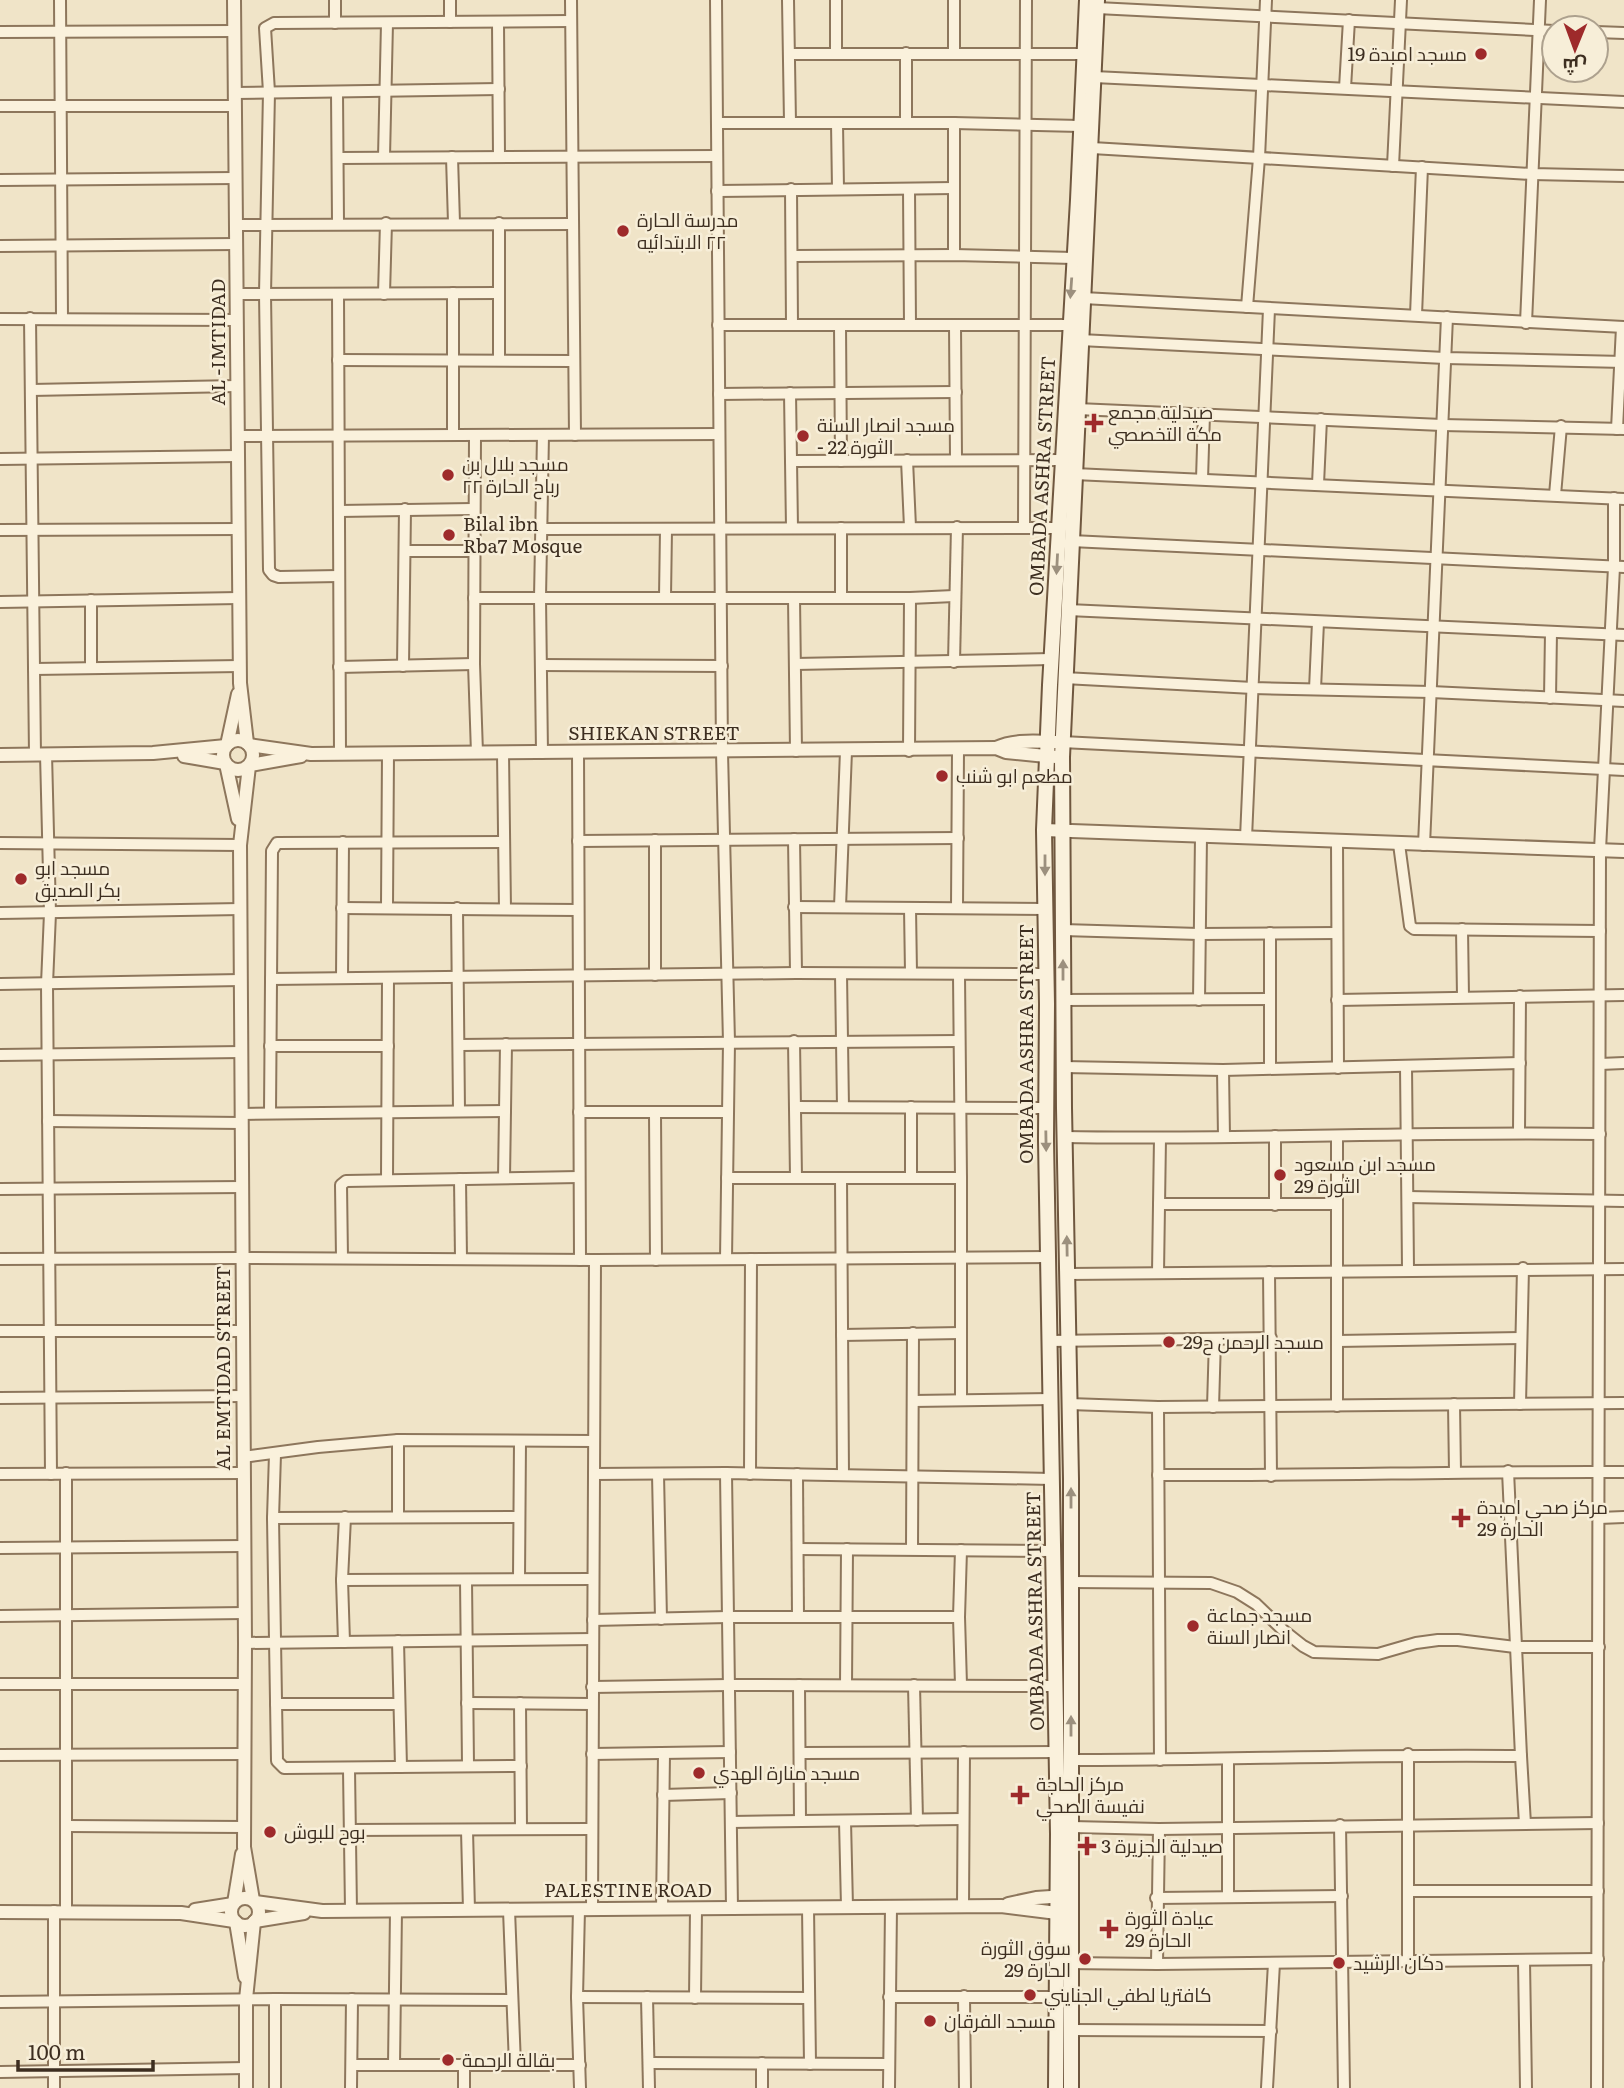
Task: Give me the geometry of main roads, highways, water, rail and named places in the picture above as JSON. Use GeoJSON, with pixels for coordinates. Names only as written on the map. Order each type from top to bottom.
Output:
{"type":"FeatureCollection","features":[{"type":"Feature","properties":{"kind":"main road","name":"OMBADA ASHRA STREET"},"geometry":{"type":"LineString","coordinates":[[1056,2088],[1056,1686],[1049,1342],[1044,830],[1064,678],[1083,298],[1080,126],[1094,3]]}},
{"type":"Feature","properties":{"kind":"main road","name":"OMBADA ASHRA STREET"},"geometry":{"type":"LineString","coordinates":[[1071,2088],[1072,1760],[1063,829],[1055,750],[1051,659],[1073,258],[1092,148],[1094,77],[1090,54]]}},
{"type":"Feature","properties":{"kind":"main road"},"geometry":{"type":"LineString","coordinates":[[1046,1088],[1064,1089]]}},
{"type":"Feature","properties":{"kind":"place","name":"مسجد امبدة 19"},"geometry":{"type":"Point","coordinates":[1481,54]}},
{"type":"Feature","properties":{"kind":"place","name":"مدرسة الحارة ٢٢ الابتدائيه"},"geometry":{"type":"Point","coordinates":[623,231]}},
{"type":"Feature","properties":{"kind":"place","name":"صيدلية مجمع مكة التخصصي"},"geometry":{"type":"Point","coordinates":[1094,423]}},
{"type":"Feature","properties":{"kind":"place","name":"مسجد انصار السنة - الثورة 22"},"geometry":{"type":"Point","coordinates":[803,436]}},
{"type":"Feature","properties":{"kind":"place","name":"مسجد بلال بن رباح الحارة ٢٢"},"geometry":{"type":"Point","coordinates":[448,475]}},
{"type":"Feature","properties":{"kind":"place","name":"Bilal ibn Rba7 Mosque"},"geometry":{"type":"Point","coordinates":[449,535]}},
{"type":"Feature","properties":{"kind":"place","name":"مطعم ابو شنب"},"geometry":{"type":"Point","coordinates":[942,776]}},
{"type":"Feature","properties":{"kind":"place","name":"مسجد ابو بكر الصديق"},"geometry":{"type":"Point","coordinates":[21,879]}},
{"type":"Feature","properties":{"kind":"place","name":"مسجد ابن مسعود الثورة 29"},"geometry":{"type":"Point","coordinates":[1280,1175]}},
{"type":"Feature","properties":{"kind":"place","name":"مسجد الرحمن ح29"},"geometry":{"type":"Point","coordinates":[1169,1342]}},
{"type":"Feature","properties":{"kind":"place","name":"مركز صحي امبدة الحارة 29"},"geometry":{"type":"Point","coordinates":[1461,1518]}},
{"type":"Feature","properties":{"kind":"place","name":"مسجد جماعة انصار السنة"},"geometry":{"type":"Point","coordinates":[1193,1626]}},
{"type":"Feature","properties":{"kind":"place","name":"مسجد منارة الهدي"},"geometry":{"type":"Point","coordinates":[699,1773]}},
{"type":"Feature","properties":{"kind":"place","name":"مركز الحاجة نفيسة الصحي"},"geometry":{"type":"Point","coordinates":[1020,1795]}},
{"type":"Feature","properties":{"kind":"place","name":"بوح للبوش"},"geometry":{"type":"Point","coordinates":[270,1832]}},
{"type":"Feature","properties":{"kind":"place","name":"صيدلية الجزيرة 3"},"geometry":{"type":"Point","coordinates":[1087,1846]}},
{"type":"Feature","properties":{"kind":"place","name":"عيادة الثورة الحارة 29"},"geometry":{"type":"Point","coordinates":[1109,1929]}},
{"type":"Feature","properties":{"kind":"place","name":"سوق الثورة الحارة 29"},"geometry":{"type":"Point","coordinates":[1085,1959]}},
{"type":"Feature","properties":{"kind":"place","name":"دكان الرشيد"},"geometry":{"type":"Point","coordinates":[1339,1963]}},
{"type":"Feature","properties":{"kind":"place","name":"كافتريا لطفي الجنايني"},"geometry":{"type":"Point","coordinates":[1030,1995]}},
{"type":"Feature","properties":{"kind":"place","name":"مسجد الفرقان"},"geometry":{"type":"Point","coordinates":[930,2021]}},
{"type":"Feature","properties":{"kind":"place","name":"بقالة الرحمة"},"geometry":{"type":"Point","coordinates":[448,2060]}}]}
